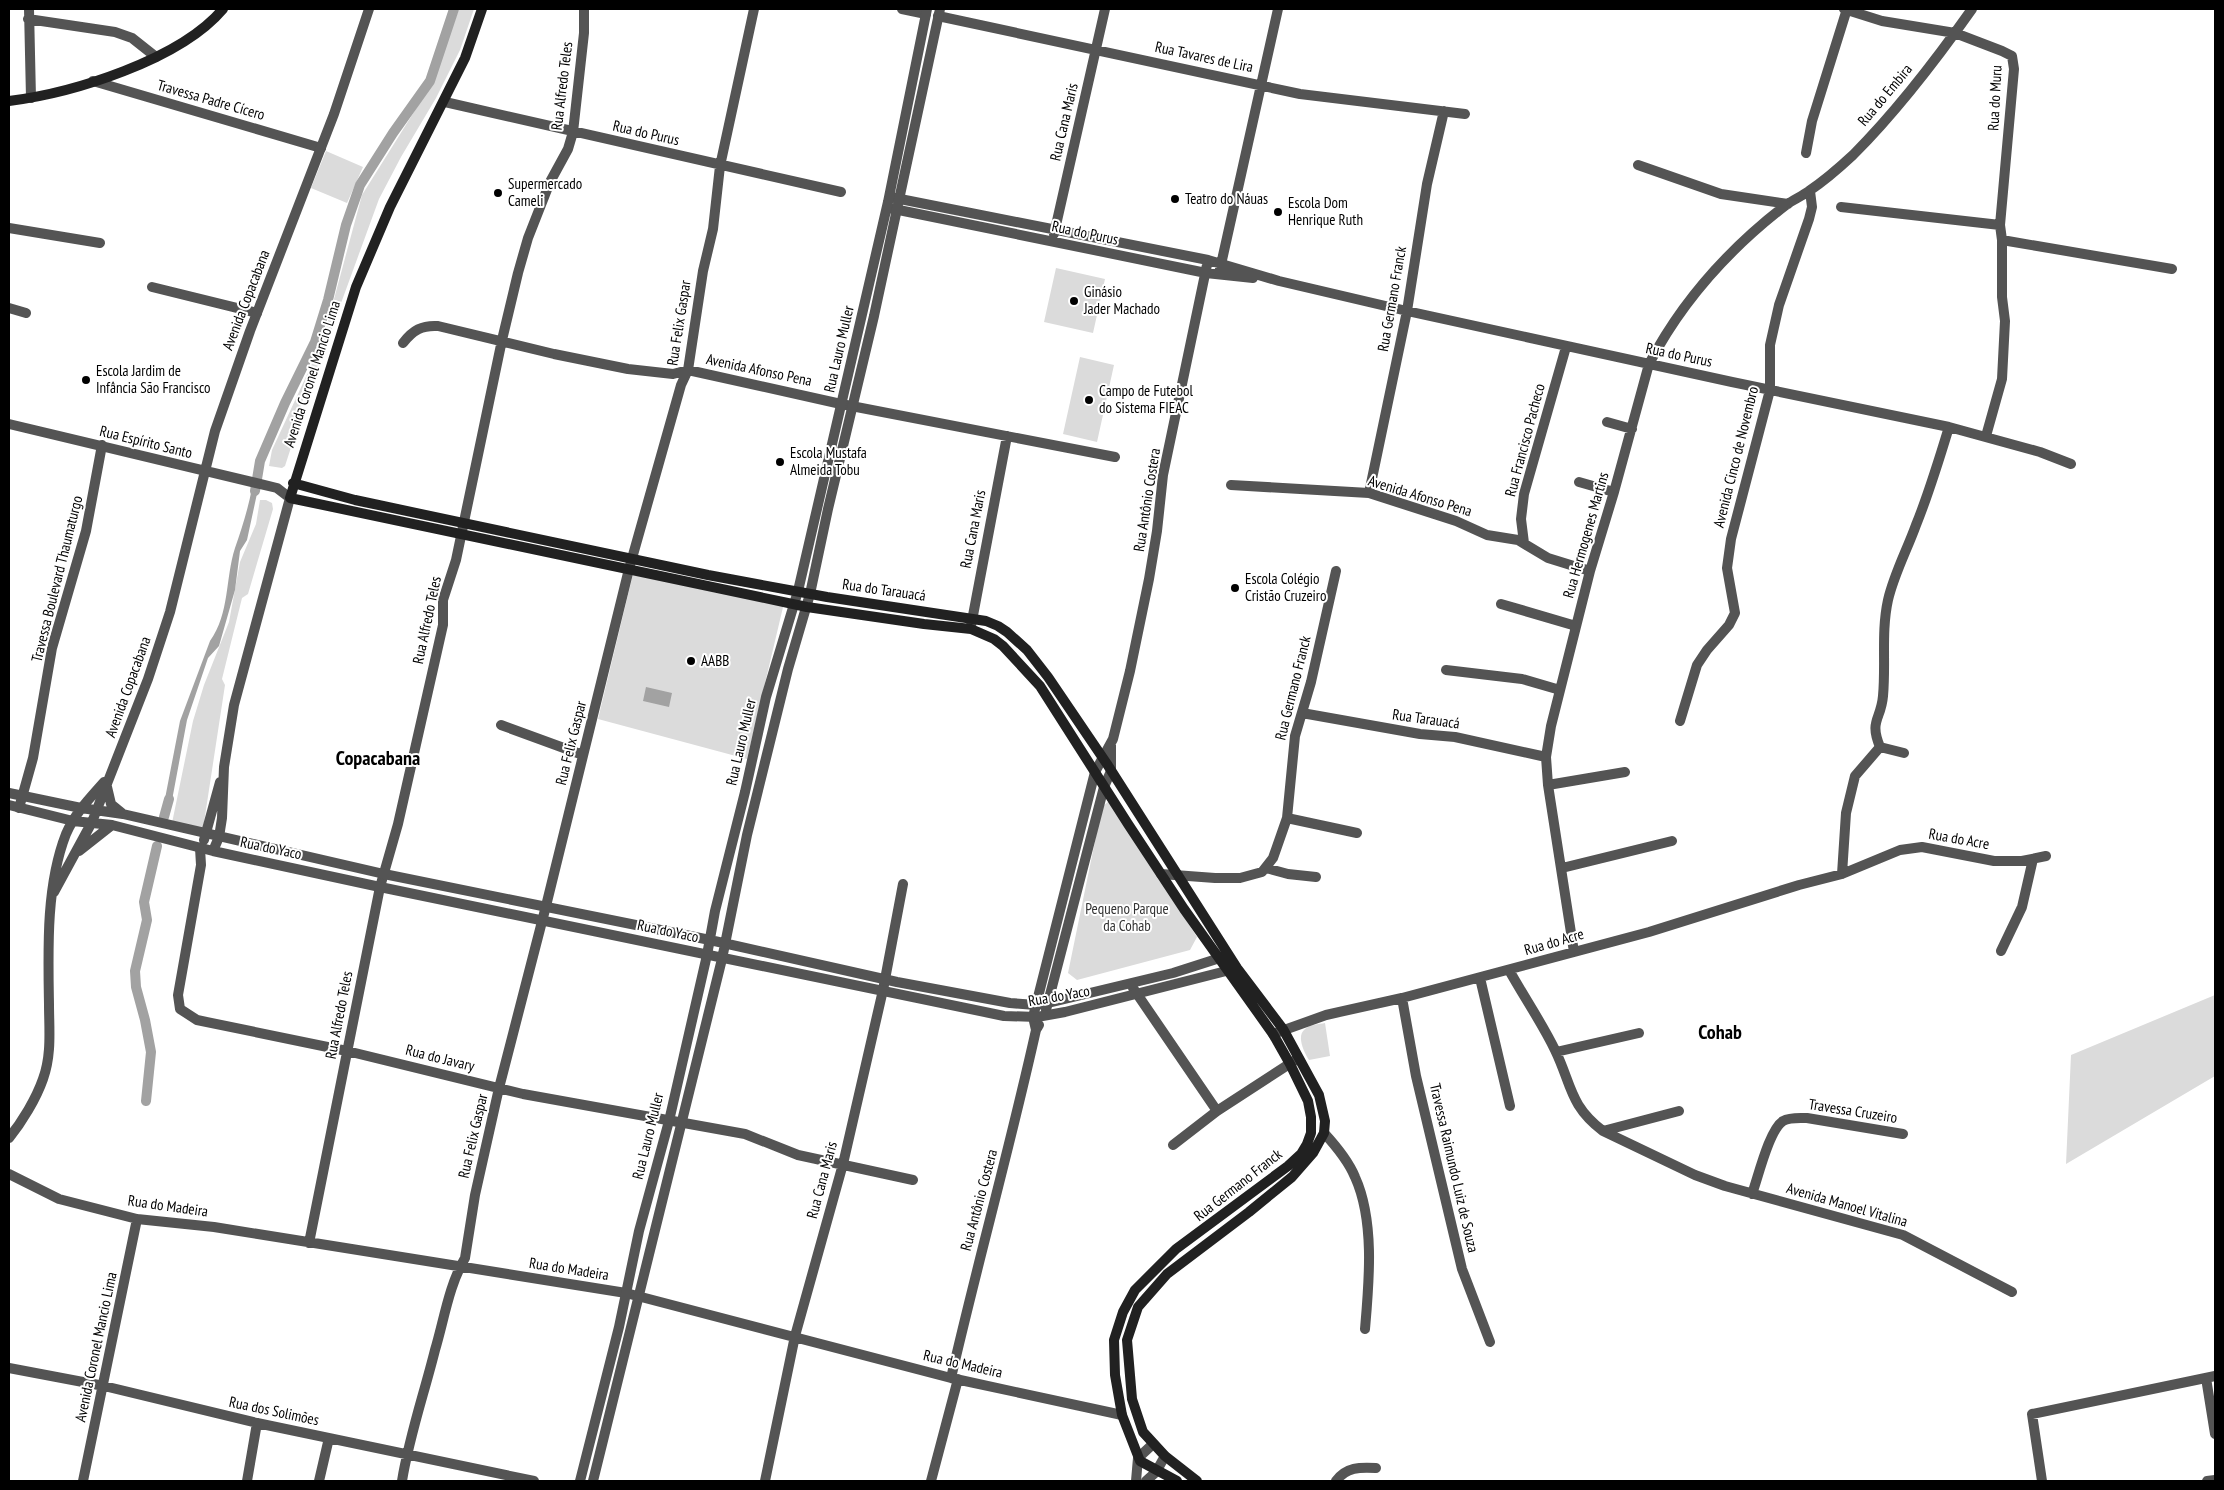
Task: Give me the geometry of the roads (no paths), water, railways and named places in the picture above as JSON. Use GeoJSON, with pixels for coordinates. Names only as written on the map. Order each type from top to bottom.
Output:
{"type":"FeatureCollection","features":[{"type":"Feature","properties":{"kind":"main road"},"geometry":{"type":"LineString","coordinates":[[9,101],[31,98],[128,70],[156,57],[195,34],[223,9]]}},
{"type":"Feature","properties":{"kind":"main road","name":"Avenida Coronel Mancio Lima"},"geometry":{"type":"LineString","coordinates":[[290,498],[293,483],[356,287],[390,207],[445,102],[465,58],[482,9]]}},
{"type":"Feature","properties":{"kind":"main road"},"geometry":{"type":"LineString","coordinates":[[293,483],[354,500],[463,522]]}},
{"type":"Feature","properties":{"kind":"main road","name":"Rua Espírito Santo"},"geometry":{"type":"LineString","coordinates":[[290,498],[462,534]]}},
{"type":"Feature","properties":{"kind":"main road","name":"Rua do Tarauacá"},"geometry":{"type":"LineString","coordinates":[[463,522],[807,607],[970,629],[994,639],[1014,655],[1040,686],[1162,874]]}},
{"type":"Feature","properties":{"kind":"main road","name":"Rua do Tarauacá"},"geometry":{"type":"LineString","coordinates":[[462,534],[565,557],[708,575],[864,603],[972,618],[998,626],[1027,650],[1048,677],[1178,874]]}},
{"type":"Feature","properties":{"kind":"main road"},"geometry":{"type":"LineString","coordinates":[[863,615],[864,603]]}},
{"type":"Feature","properties":{"kind":"main road","name":"Rua Germano Franck"},"geometry":{"type":"LineString","coordinates":[[1162,874],[1227,971],[1300,1058],[1319,1094],[1325,1121],[1324,1133],[1313,1153],[1292,1177],[1167,1274],[1143,1299],[1138,1307],[1127,1340],[1132,1398],[1143,1432],[1165,1456],[1196,1481]]}},
{"type":"Feature","properties":{"kind":"main road","name":"Rua Germano Franck"},"geometry":{"type":"LineString","coordinates":[[1138,1458],[1122,1414],[1115,1375],[1114,1340],[1122,1312],[1135,1290],[1176,1249],[1288,1166],[1301,1154],[1311,1133],[1312,1117],[1308,1101],[1290,1064],[1278,1031],[1178,874]]}},
{"type":"Feature","properties":{"kind":"main road"},"geometry":{"type":"LineString","coordinates":[[1196,1236],[1203,1246]]}},
{"type":"Feature","properties":{"kind":"main road"},"geometry":{"type":"LineString","coordinates":[[1138,1458],[1156,1472],[1177,1481]]}},
{"type":"Feature","properties":{"kind":"street","name":"Avenida Copacabana"},"geometry":{"type":"LineString","coordinates":[[54,892],[92,822],[136,712],[170,612],[215,432],[257,313],[321,148],[369,9]]}},
{"type":"Feature","properties":{"kind":"street","name":"Rua Alfredo Teles"},"geometry":{"type":"LineString","coordinates":[[309,1243],[380,887],[398,824],[443,625],[443,600],[462,534],[502,340],[528,238],[550,182],[564,158],[574,132],[584,33],[584,9]]}},
{"type":"Feature","properties":{"kind":"street","name":"Rua Felix Gaspar"},"geometry":{"type":"LineString","coordinates":[[402,1481],[406,1454],[460,1266],[464,1258],[475,1195],[499,1088],[630,564],[681,385],[688,370],[703,271],[712,229],[720,166],[754,9]]}},
{"type":"Feature","properties":{"kind":"street"},"geometry":{"type":"LineString","coordinates":[[902,9],[926,11]]}},
{"type":"Feature","properties":{"kind":"street","name":"Rua Cana Maris"},"geometry":{"type":"LineString","coordinates":[[1052,241],[1105,9]]}},
{"type":"Feature","properties":{"kind":"street"},"geometry":{"type":"LineString","coordinates":[[1219,275],[1278,9]]}},
{"type":"Feature","properties":{"kind":"street"},"geometry":{"type":"LineString","coordinates":[[1806,152],[1812,121],[1846,9]]}},
{"type":"Feature","properties":{"kind":"street","name":"Rua do Muru"},"geometry":{"type":"LineString","coordinates":[[1846,9],[1882,21],[1955,33],[2002,50],[2012,56],[2014,69],[2000,225]]}},
{"type":"Feature","properties":{"kind":"street","name":"Rua do Embira"},"geometry":{"type":"LineString","coordinates":[[1810,191],[1852,155],[1877,129],[1955,33],[1972,9]]}},
{"type":"Feature","properties":{"kind":"street","name":"Rua Lauro Muller"},"geometry":{"type":"LineString","coordinates":[[593,1481],[722,959],[747,835],[788,669],[807,607],[828,509],[854,406],[926,11]]}},
{"type":"Feature","properties":{"kind":"street","name":"Rua Lauro Muller"},"geometry":{"type":"LineString","coordinates":[[580,1481],[640,1230],[669,1121],[708,955],[715,912],[766,697],[798,591],[841,404],[939,12]]}},
{"type":"Feature","properties":{"kind":"street","name":"Rua Tavares de Lira"},"geometry":{"type":"LineString","coordinates":[[939,12],[1096,49],[1327,98],[1465,114]]}},
{"type":"Feature","properties":{"kind":"street"},"geometry":{"type":"LineString","coordinates":[[31,98],[28,14],[115,32],[132,38],[156,57]]}},
{"type":"Feature","properties":{"kind":"street","name":"Travessa Padre Cícero"},"geometry":{"type":"LineString","coordinates":[[93,81],[321,148]]}},
{"type":"Feature","properties":{"kind":"street","name":"Rua do Purus"},"geometry":{"type":"LineString","coordinates":[[445,102],[841,192]]}},
{"type":"Feature","properties":{"kind":"street","name":"Rua Germano Franck"},"geometry":{"type":"LineString","coordinates":[[1369,493],[1407,311],[1427,184],[1444,111]]}},
{"type":"Feature","properties":{"kind":"street"},"geometry":{"type":"LineString","coordinates":[[1638,166],[1721,194],[1788,204]]}},
{"type":"Feature","properties":{"kind":"street","name":"Rua Hermogenes Martins"},"geometry":{"type":"LineString","coordinates":[[1574,952],[1548,785],[1546,757],[1560,690],[1590,571],[1649,364],[1659,346],[1695,294],[1717,267],[1743,240],[1788,204],[1810,191]]}},
{"type":"Feature","properties":{"kind":"street","name":"Avenida Cinco de Novembro"},"geometry":{"type":"LineString","coordinates":[[1680,721],[1697,665],[1707,650],[1729,626],[1735,613],[1727,568],[1731,539],[1770,390],[1770,345],[1779,305],[1812,207],[1810,191]]}},
{"type":"Feature","properties":{"kind":"street","name":"Rua do Purus"},"geometry":{"type":"LineString","coordinates":[[892,203],[1055,229],[1208,260],[1279,281],[1407,311],[1949,427],[2040,452],[2071,464]]}},
{"type":"Feature","properties":{"kind":"street","name":"Rua do Purus"},"geometry":{"type":"LineString","coordinates":[[892,203],[1052,241],[1206,273],[1279,281]]}},
{"type":"Feature","properties":{"kind":"street"},"geometry":{"type":"LineString","coordinates":[[1841,207],[2000,225],[2002,240],[2002,296],[2005,321],[2002,380],[1986,436]]}},
{"type":"Feature","properties":{"kind":"street"},"geometry":{"type":"LineString","coordinates":[[9,228],[100,243]]}},
{"type":"Feature","properties":{"kind":"street"},"geometry":{"type":"LineString","coordinates":[[2002,240],[2172,269]]}},
{"type":"Feature","properties":{"kind":"street","name":"Rua Antônio Costera"},"geometry":{"type":"LineString","coordinates":[[931,1481],[976,1266],[1019,1106],[1036,1030],[1044,1016],[1048,1003],[1069,928],[1104,787],[1111,771],[1111,745],[1149,579],[1158,531],[1163,475],[1208,260]]}},
{"type":"Feature","properties":{"kind":"street"},"geometry":{"type":"LineString","coordinates":[[152,287],[257,313]]}},
{"type":"Feature","properties":{"kind":"street"},"geometry":{"type":"LineString","coordinates":[[9,308],[26,313]]}},
{"type":"Feature","properties":{"kind":"street","name":"Avenida Afonso Pena"},"geometry":{"type":"LineString","coordinates":[[403,343],[417,329],[429,326],[502,340],[554,354],[628,369],[673,374],[688,370],[841,404],[1115,457]]}},
{"type":"Feature","properties":{"kind":"street","name":"Rua Francisco Pacheco"},"geometry":{"type":"LineString","coordinates":[[1524,542],[1522,519],[1524,494],[1566,346]]}},
{"type":"Feature","properties":{"kind":"street"},"geometry":{"type":"LineString","coordinates":[[1607,422],[1632,429]]}},
{"type":"Feature","properties":{"kind":"street","name":"Rua Espírito Santo"},"geometry":{"type":"LineString","coordinates":[[9,424],[277,488],[290,498]]}},
{"type":"Feature","properties":{"kind":"street"},"geometry":{"type":"LineString","coordinates":[[1904,753],[1880,746],[1875,736],[1875,724],[1882,708],[1885,662],[1883,640],[1888,602],[1896,574],[1926,498],[1949,427]]}},
{"type":"Feature","properties":{"kind":"street","name":"Rua Cana Maris"},"geometry":{"type":"LineString","coordinates":[[970,629],[1007,436]]}},
{"type":"Feature","properties":{"kind":"street","name":"Travessa Boulevard Thaumaturgo"},"geometry":{"type":"LineString","coordinates":[[19,808],[33,758],[52,648],[86,531],[102,445]]}},
{"type":"Feature","properties":{"kind":"street"},"geometry":{"type":"LineString","coordinates":[[1579,482],[1614,492]]}},
{"type":"Feature","properties":{"kind":"street"},"geometry":{"type":"LineString","coordinates":[[277,488],[293,483]]}},
{"type":"Feature","properties":{"kind":"street","name":"Avenida Afonso Pena"},"geometry":{"type":"LineString","coordinates":[[1231,486],[1369,493],[1456,521],[1487,535],[1524,542],[1548,558],[1590,571]]}},
{"type":"Feature","properties":{"kind":"street","name":"Avenida Coronel Mancio Lima"},"geometry":{"type":"LineString","coordinates":[[204,1022],[185,1014],[178,1003],[188,930],[201,866],[200,848],[206,834],[224,767],[234,705],[243,667],[290,498]]}},
{"type":"Feature","properties":{"kind":"street","name":"Rua Germano Franck"},"geometry":{"type":"LineString","coordinates":[[1266,868],[1273,858],[1287,818],[1292,781],[1292,756],[1336,572]]}},
{"type":"Feature","properties":{"kind":"street"},"geometry":{"type":"LineString","coordinates":[[1501,604],[1576,626]]}},
{"type":"Feature","properties":{"kind":"street"},"geometry":{"type":"LineString","coordinates":[[1446,670],[1522,679],[1560,690]]}},
{"type":"Feature","properties":{"kind":"street","name":"Rua Tarauacá"},"geometry":{"type":"LineString","coordinates":[[1302,713],[1420,734],[1455,737],[1546,757]]}},
{"type":"Feature","properties":{"kind":"street"},"geometry":{"type":"LineString","coordinates":[[501,724],[583,755]]}},
{"type":"Feature","properties":{"kind":"street","name":"Rua Antônio Costera"},"geometry":{"type":"LineString","coordinates":[[1036,1030],[1033,1017],[1095,772],[1102,757],[1111,745]]}},
{"type":"Feature","properties":{"kind":"street"},"geometry":{"type":"LineString","coordinates":[[1842,874],[1846,813],[1855,776],[1880,746]]}},
{"type":"Feature","properties":{"kind":"street","name":"Avenida Coronel Mancio Lima"},"geometry":{"type":"LineString","coordinates":[[201,866],[219,837],[222,818],[224,767]]}},
{"type":"Feature","properties":{"kind":"street"},"geometry":{"type":"LineString","coordinates":[[1548,785],[1624,772]]}},
{"type":"Feature","properties":{"kind":"street"},"geometry":{"type":"LineString","coordinates":[[108,780],[108,800],[114,808],[123,814]]}},
{"type":"Feature","properties":{"kind":"street","name":"Avenida Copacabana"},"geometry":{"type":"LineString","coordinates":[[9,1138],[25,1114],[43,1079],[50,1047],[50,913],[55,872],[73,821],[81,808],[108,780]]}},
{"type":"Feature","properties":{"kind":"street","name":"Rua do Yaco"},"geometry":{"type":"LineString","coordinates":[[9,793],[96,811],[123,814],[384,874],[710,940],[884,979],[995,1001],[1048,1003],[1219,959],[1229,954]]}},
{"type":"Feature","properties":{"kind":"street","name":"Rua do Yaco"},"geometry":{"type":"LineString","coordinates":[[9,805],[73,821],[112,824],[212,851],[380,887],[1004,1016],[1044,1016],[1137,995],[1237,968]]}},
{"type":"Feature","properties":{"kind":"street"},"geometry":{"type":"LineString","coordinates":[[53,815],[62,828],[65,840]]}},
{"type":"Feature","properties":{"kind":"street"},"geometry":{"type":"LineString","coordinates":[[1287,818],[1357,833]]}},
{"type":"Feature","properties":{"kind":"street"},"geometry":{"type":"LineString","coordinates":[[76,853],[112,824]]}},
{"type":"Feature","properties":{"kind":"street"},"geometry":{"type":"LineString","coordinates":[[1081,828],[1094,830]]}},
{"type":"Feature","properties":{"kind":"street"},"geometry":{"type":"LineString","coordinates":[[1562,868],[1672,840]]}},
{"type":"Feature","properties":{"kind":"street","name":"Rua do Acre"},"geometry":{"type":"LineString","coordinates":[[1278,1031],[1326,1015],[1402,998],[1618,941],[1799,885],[1842,874],[1900,850],[1922,847],[1985,860],[2014,862],[2046,856]]}},
{"type":"Feature","properties":{"kind":"street"},"geometry":{"type":"LineString","coordinates":[[2001,951],[2022,907],[2033,859]]}},
{"type":"Feature","properties":{"kind":"street"},"geometry":{"type":"LineString","coordinates":[[1162,874],[1240,878],[1262,872],[1266,868],[1288,874],[1316,877]]}},
{"type":"Feature","properties":{"kind":"street","name":"Rua Cana Maris"},"geometry":{"type":"LineString","coordinates":[[765,1481],[794,1336],[843,1164],[883,990],[903,884]]}},
{"type":"Feature","properties":{"kind":"street"},"geometry":{"type":"LineString","coordinates":[[1056,925],[1069,928]]}},
{"type":"Feature","properties":{"kind":"street","name":"Avenida Manoel Vitalina"},"geometry":{"type":"LineString","coordinates":[[1509,970],[1556,1052],[1577,1105],[1591,1122],[1603,1131],[1695,1175],[1752,1194],[1903,1235],[2012,1292]]}},
{"type":"Feature","properties":{"kind":"street"},"geometry":{"type":"LineString","coordinates":[[1480,978],[1510,1106]]}},
{"type":"Feature","properties":{"kind":"street"},"geometry":{"type":"LineString","coordinates":[[1130,983],[1217,1111]]}},
{"type":"Feature","properties":{"kind":"street","name":"Travessa Raimundo Luiz de Souza"},"geometry":{"type":"LineString","coordinates":[[1402,998],[1416,1076],[1462,1269],[1490,1342]]}},
{"type":"Feature","properties":{"kind":"street","name":"Rua do Javary"},"geometry":{"type":"LineString","coordinates":[[204,1022],[348,1051],[550,1100],[745,1134],[798,1155],[913,1180]]}},
{"type":"Feature","properties":{"kind":"street"},"geometry":{"type":"LineString","coordinates":[[1556,1052],[1639,1033]]}},
{"type":"Feature","properties":{"kind":"street"},"geometry":{"type":"LineString","coordinates":[[1173,1145],[1217,1111],[1300,1058]]}},
{"type":"Feature","properties":{"kind":"street"},"geometry":{"type":"LineString","coordinates":[[1603,1131],[1679,1111]]}},
{"type":"Feature","properties":{"kind":"street","name":"Travessa Cruzeiro"},"geometry":{"type":"LineString","coordinates":[[1752,1194],[1774,1133],[1784,1121],[1793,1118],[1807,1118],[1903,1134]]}},
{"type":"Feature","properties":{"kind":"street"},"geometry":{"type":"LineString","coordinates":[[1324,1133],[1340,1151],[1355,1177],[1363,1202],[1368,1249],[1365,1329]]}},
{"type":"Feature","properties":{"kind":"street","name":"Rua do Madeira"},"geometry":{"type":"LineString","coordinates":[[9,1174],[59,1199],[138,1219],[214,1227],[626,1293],[638,1298],[954,1378],[1122,1414]]}},
{"type":"Feature","properties":{"kind":"street","name":"Avenida Coronel Mancio Lima"},"geometry":{"type":"LineString","coordinates":[[83,1481],[138,1219]]}},
{"type":"Feature","properties":{"kind":"street","name":"Rua dos Solimões"},"geometry":{"type":"LineString","coordinates":[[9,1368],[104,1386],[257,1423],[534,1481]]}},
{"type":"Feature","properties":{"kind":"street"},"geometry":{"type":"LineString","coordinates":[[2042,1481],[2032,1414],[2210,1377],[2215,1434]]}},
{"type":"Feature","properties":{"kind":"street"},"geometry":{"type":"LineString","coordinates":[[247,1481],[257,1423]]}},
{"type":"Feature","properties":{"kind":"street"},"geometry":{"type":"LineString","coordinates":[[319,1481],[329,1438]]}},
{"type":"Feature","properties":{"kind":"street"},"geometry":{"type":"LineString","coordinates":[[1138,1458],[1153,1444]]}},
{"type":"Feature","properties":{"kind":"street"},"geometry":{"type":"LineString","coordinates":[[1146,1481],[1156,1472],[1165,1456]]}},
{"type":"Feature","properties":{"kind":"street","name":"Rua Germano Franck"},"geometry":{"type":"LineString","coordinates":[[1136,1481],[1138,1458]]}},
{"type":"Feature","properties":{"kind":"street"},"geometry":{"type":"LineString","coordinates":[[1336,1481],[1344,1472],[1359,1466],[1376,1468]]}},
{"type":"Feature","properties":{"kind":"street"},"geometry":{"type":"LineString","coordinates":[[2207,1481],[2215,1480]]}},
{"type":"Feature","properties":{"kind":"waterway"},"geometry":{"type":"LineString","coordinates":[[255,491],[260,461],[285,403],[315,342],[328,300],[346,225],[360,185],[393,133],[430,81],[454,9]]}},
{"type":"Feature","properties":{"kind":"waterway"},"geometry":{"type":"LineString","coordinates":[[164,817],[169,799]]}},
{"type":"Feature","properties":{"kind":"waterway"},"geometry":{"type":"LineString","coordinates":[[146,1101],[151,1052],[136,987],[135,971],[147,920],[144,902],[157,846]]}},
{"type":"Feature","properties":{"kind":"place","name":"Supermercado Cameli"},"geometry":{"type":"Point","coordinates":[498,193]}},
{"type":"Feature","properties":{"kind":"place","name":"Teatro do Náuas"},"geometry":{"type":"Point","coordinates":[1175,199]}},
{"type":"Feature","properties":{"kind":"place","name":"Escola Dom Henrique Ruth"},"geometry":{"type":"Point","coordinates":[1278,212]}},
{"type":"Feature","properties":{"kind":"place","name":"Ginásio Jader Machado"},"geometry":{"type":"Point","coordinates":[1074,301]}},
{"type":"Feature","properties":{"kind":"place","name":"Escola Jardim de Infância São Francisco"},"geometry":{"type":"Point","coordinates":[86,380]}},
{"type":"Feature","properties":{"kind":"place","name":"Campo de Futebol do Sistema FIEAC"},"geometry":{"type":"Point","coordinates":[1089,400]}},
{"type":"Feature","properties":{"kind":"place","name":"Escola Mustafa Almeida Tobu"},"geometry":{"type":"Point","coordinates":[780,462]}},
{"type":"Feature","properties":{"kind":"place","name":"Escola Colégio Cristão Cruzeiro"},"geometry":{"type":"Point","coordinates":[1235,588]}},
{"type":"Feature","properties":{"kind":"place","name":"AABB"},"geometry":{"type":"Point","coordinates":[691,661]}},
{"type":"Feature","properties":{"kind":"district","name":"Copacabana"},"geometry":{"type":"Point","coordinates":[378,758]}},
{"type":"Feature","properties":{"kind":"district","name":"Cohab"},"geometry":{"type":"Point","coordinates":[1720,1032]}},
{"type":"Feature","properties":{"kind":"park label","name":"Pequeno Parque da Cohab"},"geometry":{"type":"Point","coordinates":[1127,918]}}]}
